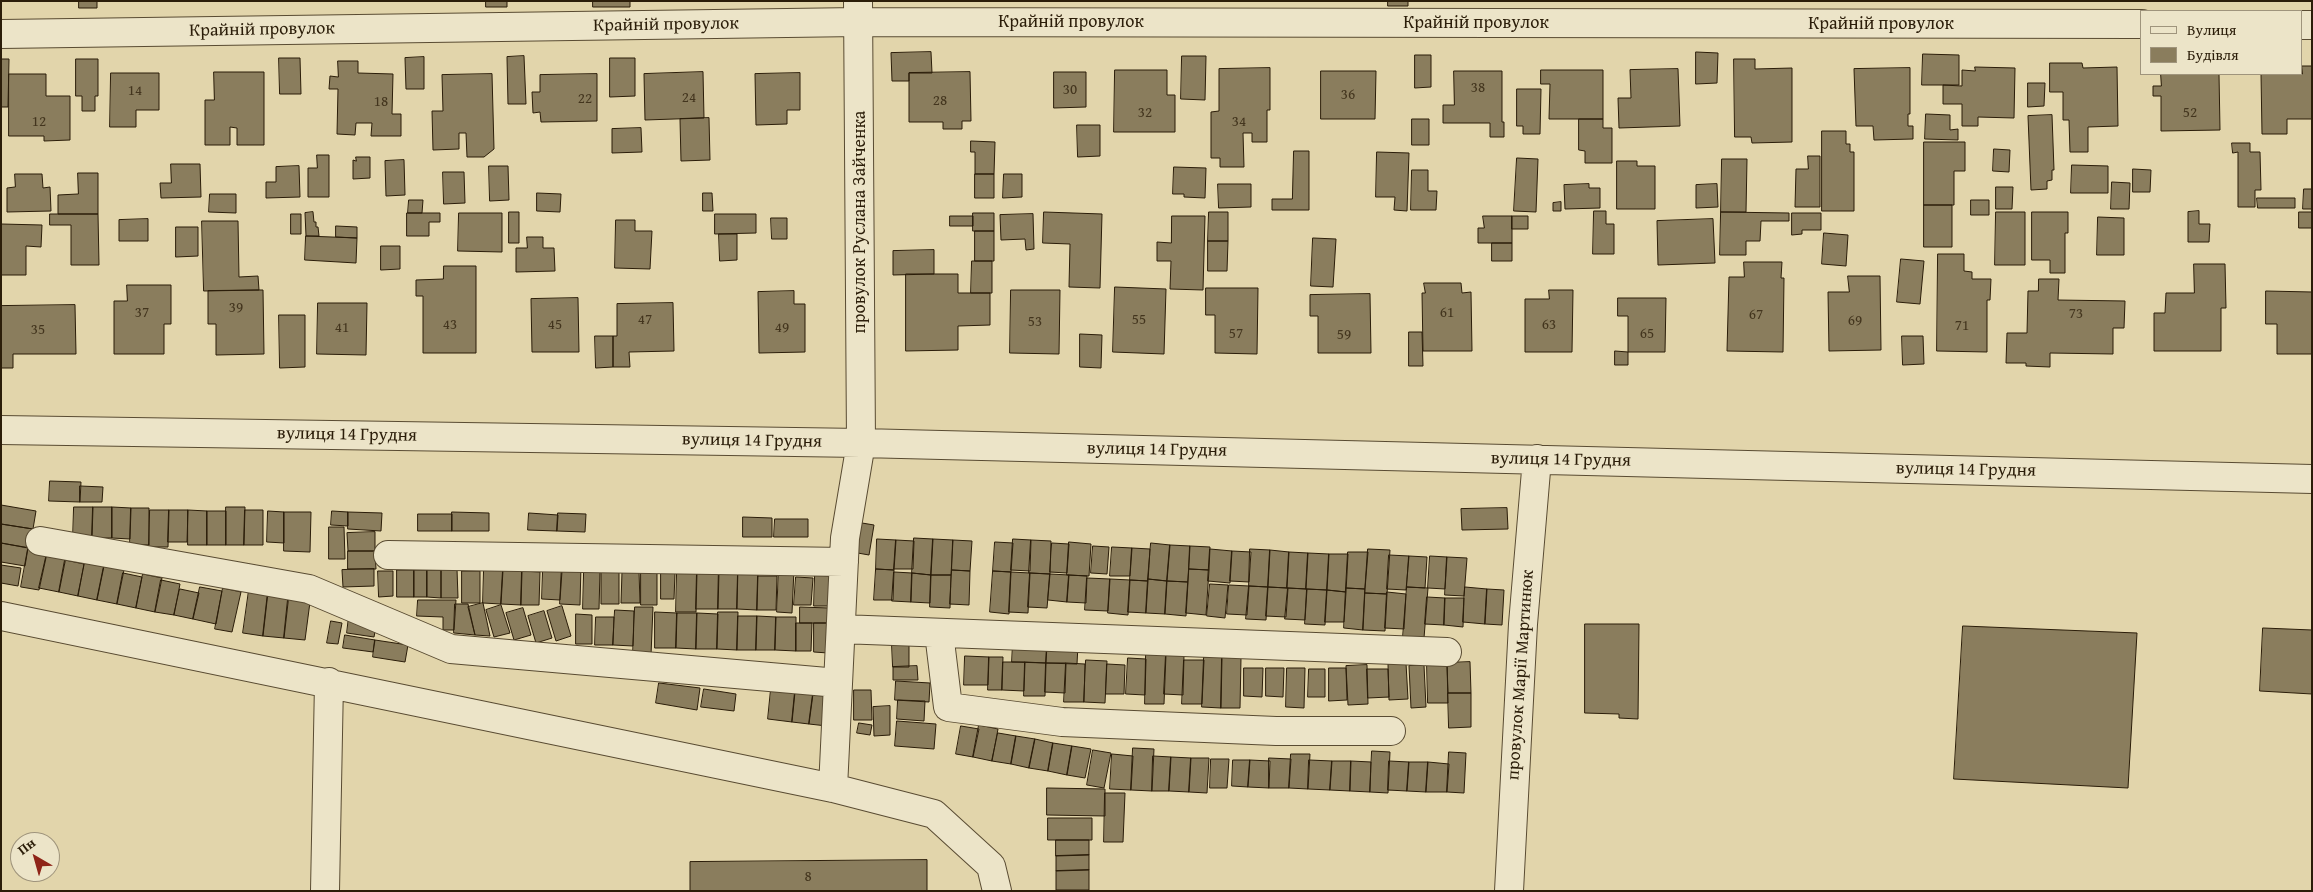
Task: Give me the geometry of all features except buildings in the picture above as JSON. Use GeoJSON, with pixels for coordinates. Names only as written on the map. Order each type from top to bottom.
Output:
{"type":"FeatureCollection","features":[{"type":"Feature","properties":{"kind":"street","name":"Крайній провулок"},"geometry":{"type":"LineString","coordinates":[[1,34],[858,12],[2140,24]]}},
{"type":"Feature","properties":{"kind":"street","name":"провулок Руслана Зайченка"},"geometry":{"type":"LineString","coordinates":[[833,788],[845,538],[861,443],[858,12]]}},
{"type":"Feature","properties":{"kind":"street","name":"вулиця 14 Грудня"},"geometry":{"type":"LineString","coordinates":[[1,430],[861,443],[2312,479]]}},
{"type":"Feature","properties":{"kind":"street","name":"провулок Марії Мартинюк"},"geometry":{"type":"LineString","coordinates":[[1509,891],[1523,624],[1537,459]]}},
{"type":"Feature","properties":{"kind":"street"},"geometry":{"type":"LineString","coordinates":[[40,541],[309,589],[451,649],[838,683]]}},
{"type":"Feature","properties":{"kind":"street"},"geometry":{"type":"LineString","coordinates":[[388,555],[844,562]]}},
{"type":"Feature","properties":{"kind":"street"},"geometry":{"type":"LineString","coordinates":[[1,616],[329,682],[833,788],[934,814],[992,866],[998,891]]}},
{"type":"Feature","properties":{"kind":"street"},"geometry":{"type":"LineString","coordinates":[[841,629],[1447,652]]}},
{"type":"Feature","properties":{"kind":"street"},"geometry":{"type":"LineString","coordinates":[[939,633],[948,707],[1062,722],[1276,731],[1392,731]]}},
{"type":"Feature","properties":{"kind":"street"},"geometry":{"type":"LineString","coordinates":[[325,891],[329,682]]}}]}
